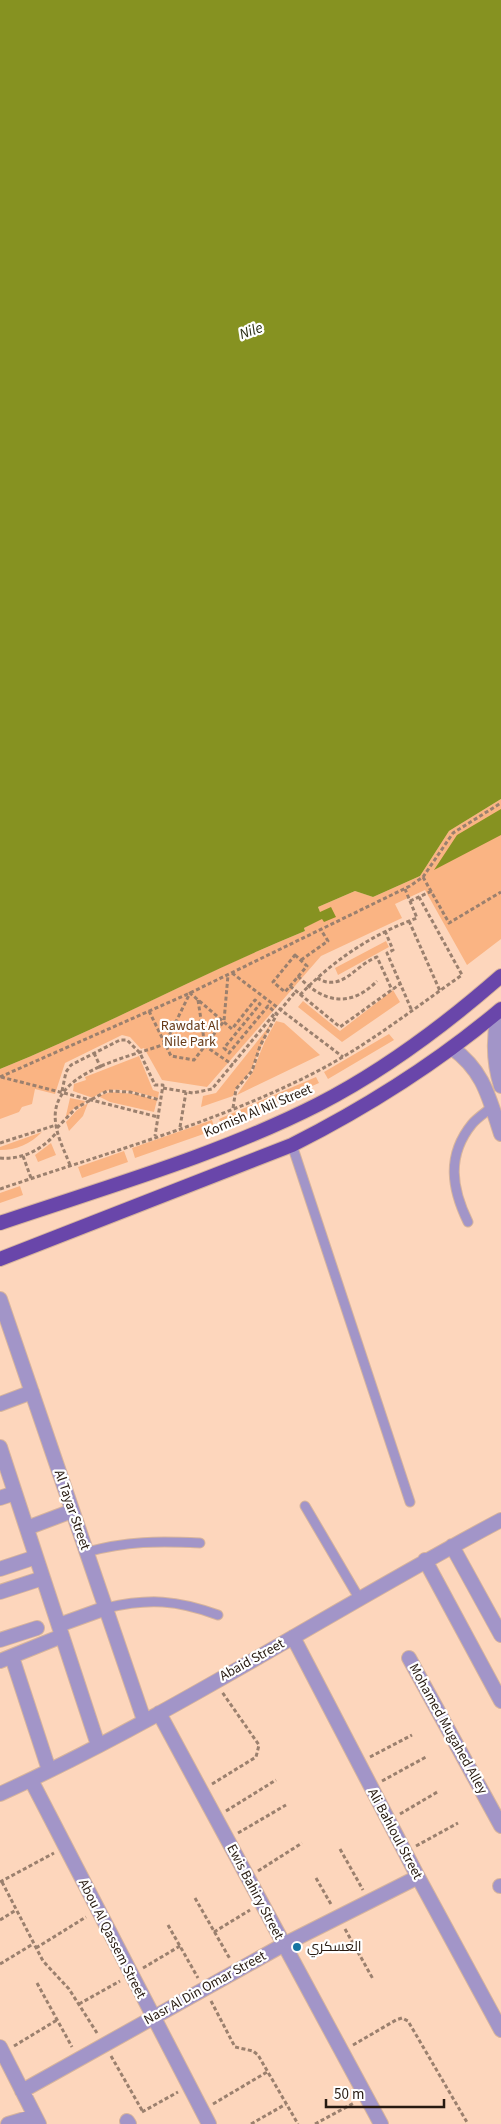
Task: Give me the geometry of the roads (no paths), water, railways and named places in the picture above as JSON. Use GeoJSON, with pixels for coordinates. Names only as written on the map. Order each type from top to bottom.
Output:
{"type":"FeatureCollection","features":[{"type":"Feature","properties":{"kind":"highway","name":"Kornish Al Nil Street"},"geometry":{"type":"LineString","coordinates":[[0,1223],[153,1172],[258,1131],[318,1104],[363,1079],[407,1051],[501,976]]}},
{"type":"Feature","properties":{"kind":"highway"},"geometry":{"type":"LineString","coordinates":[[0,1259],[292,1145],[375,1100],[452,1048],[500,1010]]}},
{"type":"Feature","properties":{"kind":"street"},"geometry":{"type":"LineString","coordinates":[[500,1010],[494,1042],[494,1058],[501,1086]]}},
{"type":"Feature","properties":{"kind":"street"},"geometry":{"type":"LineString","coordinates":[[452,1048],[466,1058],[477,1070],[501,1134]]}},
{"type":"Feature","properties":{"kind":"street","name":"Al Tayar Street"},"geometry":{"type":"LineString","coordinates":[[0,1299],[144,1720]]}},
{"type":"Feature","properties":{"kind":"street"},"geometry":{"type":"LineString","coordinates":[[0,1404],[32,1392]]}},
{"type":"Feature","properties":{"kind":"street"},"geometry":{"type":"LineString","coordinates":[[0,1447],[98,1745]]}},
{"type":"Feature","properties":{"kind":"street"},"geometry":{"type":"LineString","coordinates":[[0,1498],[15,1493]]}},
{"type":"Feature","properties":{"kind":"street"},"geometry":{"type":"LineString","coordinates":[[27,1528],[72,1511]]}},
{"type":"Feature","properties":{"kind":"street","name":"Abaid Street"},"geometry":{"type":"LineString","coordinates":[[0,1794],[31,1780],[159,1713],[425,1560],[501,1520]]}},
{"type":"Feature","properties":{"kind":"street"},"geometry":{"type":"LineString","coordinates":[[452,1546],[501,1635]]}},
{"type":"Feature","properties":{"kind":"street"},"geometry":{"type":"LineString","coordinates":[[0,1569],[36,1557]]}},
{"type":"Feature","properties":{"kind":"street"},"geometry":{"type":"LineString","coordinates":[[425,1560],[501,1701]]}},
{"type":"Feature","properties":{"kind":"street"},"geometry":{"type":"LineString","coordinates":[[0,1592],[43,1578]]}},
{"type":"Feature","properties":{"kind":"street"},"geometry":{"type":"LineString","coordinates":[[49,1770],[6,1659],[106,1608]]}},
{"type":"Feature","properties":{"kind":"street"},"geometry":{"type":"LineString","coordinates":[[0,1640],[36,1628]]}},
{"type":"Feature","properties":{"kind":"street","name":"Ali Bahloul Street"},"geometry":{"type":"LineString","coordinates":[[293,1637],[388,1821],[501,2030]]}},
{"type":"Feature","properties":{"kind":"street","name":"Mohamed Mugahed Alley"},"geometry":{"type":"LineString","coordinates":[[409,1658],[501,1826]]}},
{"type":"Feature","properties":{"kind":"street","name":"Ewis Bahiry Street"},"geometry":{"type":"LineString","coordinates":[[159,1713],[381,2124]]}},
{"type":"Feature","properties":{"kind":"street","name":"Abou Al Qassem Street"},"geometry":{"type":"LineString","coordinates":[[31,1780],[209,2124]]}},
{"type":"Feature","properties":{"kind":"street","name":"Nasr Al Din Omar Street"},"geometry":{"type":"LineString","coordinates":[[22,2091],[284,1945],[418,1877]]}},
{"type":"Feature","properties":{"kind":"street"},"geometry":{"type":"LineString","coordinates":[[2,2056],[37,2120],[8,2124]]}},
{"type":"Feature","properties":{"kind":"lane"},"geometry":{"type":"LineString","coordinates":[[468,1222],[457,1198],[454,1172],[459,1147],[472,1124],[492,1107]]}},
{"type":"Feature","properties":{"kind":"lane"},"geometry":{"type":"LineString","coordinates":[[292,1145],[410,1502]]}},
{"type":"Feature","properties":{"kind":"lane"},"geometry":{"type":"LineString","coordinates":[[305,1506],[359,1598]]}},
{"type":"Feature","properties":{"kind":"lane"},"geometry":{"type":"LineString","coordinates":[[87,1552],[114,1544],[141,1541],[200,1543]]}},
{"type":"Feature","properties":{"kind":"lane"},"geometry":{"type":"LineString","coordinates":[[106,1608],[134,1602],[162,1600],[191,1605],[218,1615]]}},
{"type":"Feature","properties":{"kind":"water","name":"Nile"},"geometry":{"type":"Polygon","coordinates":[[[0,0],[501,0],[501,799],[449,831],[420,876],[373,897],[355,891],[318,907],[320,912],[331,907],[336,917],[324,922],[322,919],[304,928],[305,931],[229,964],[77,1036],[0,1069],[0,0]]]}},
{"type":"Feature","properties":{"kind":"water"},"geometry":{"type":"Polygon","coordinates":[[[501,809],[501,835],[434,870],[457,835],[501,809]]]}},
{"type":"Feature","properties":{"kind":"place","name":"العسكري"},"geometry":{"type":"Point","coordinates":[297,1947]}},
{"type":"Feature","properties":{"kind":"park label","name":"Rawdat Al Nile Park"},"geometry":{"type":"Point","coordinates":[190,1034]}}]}
